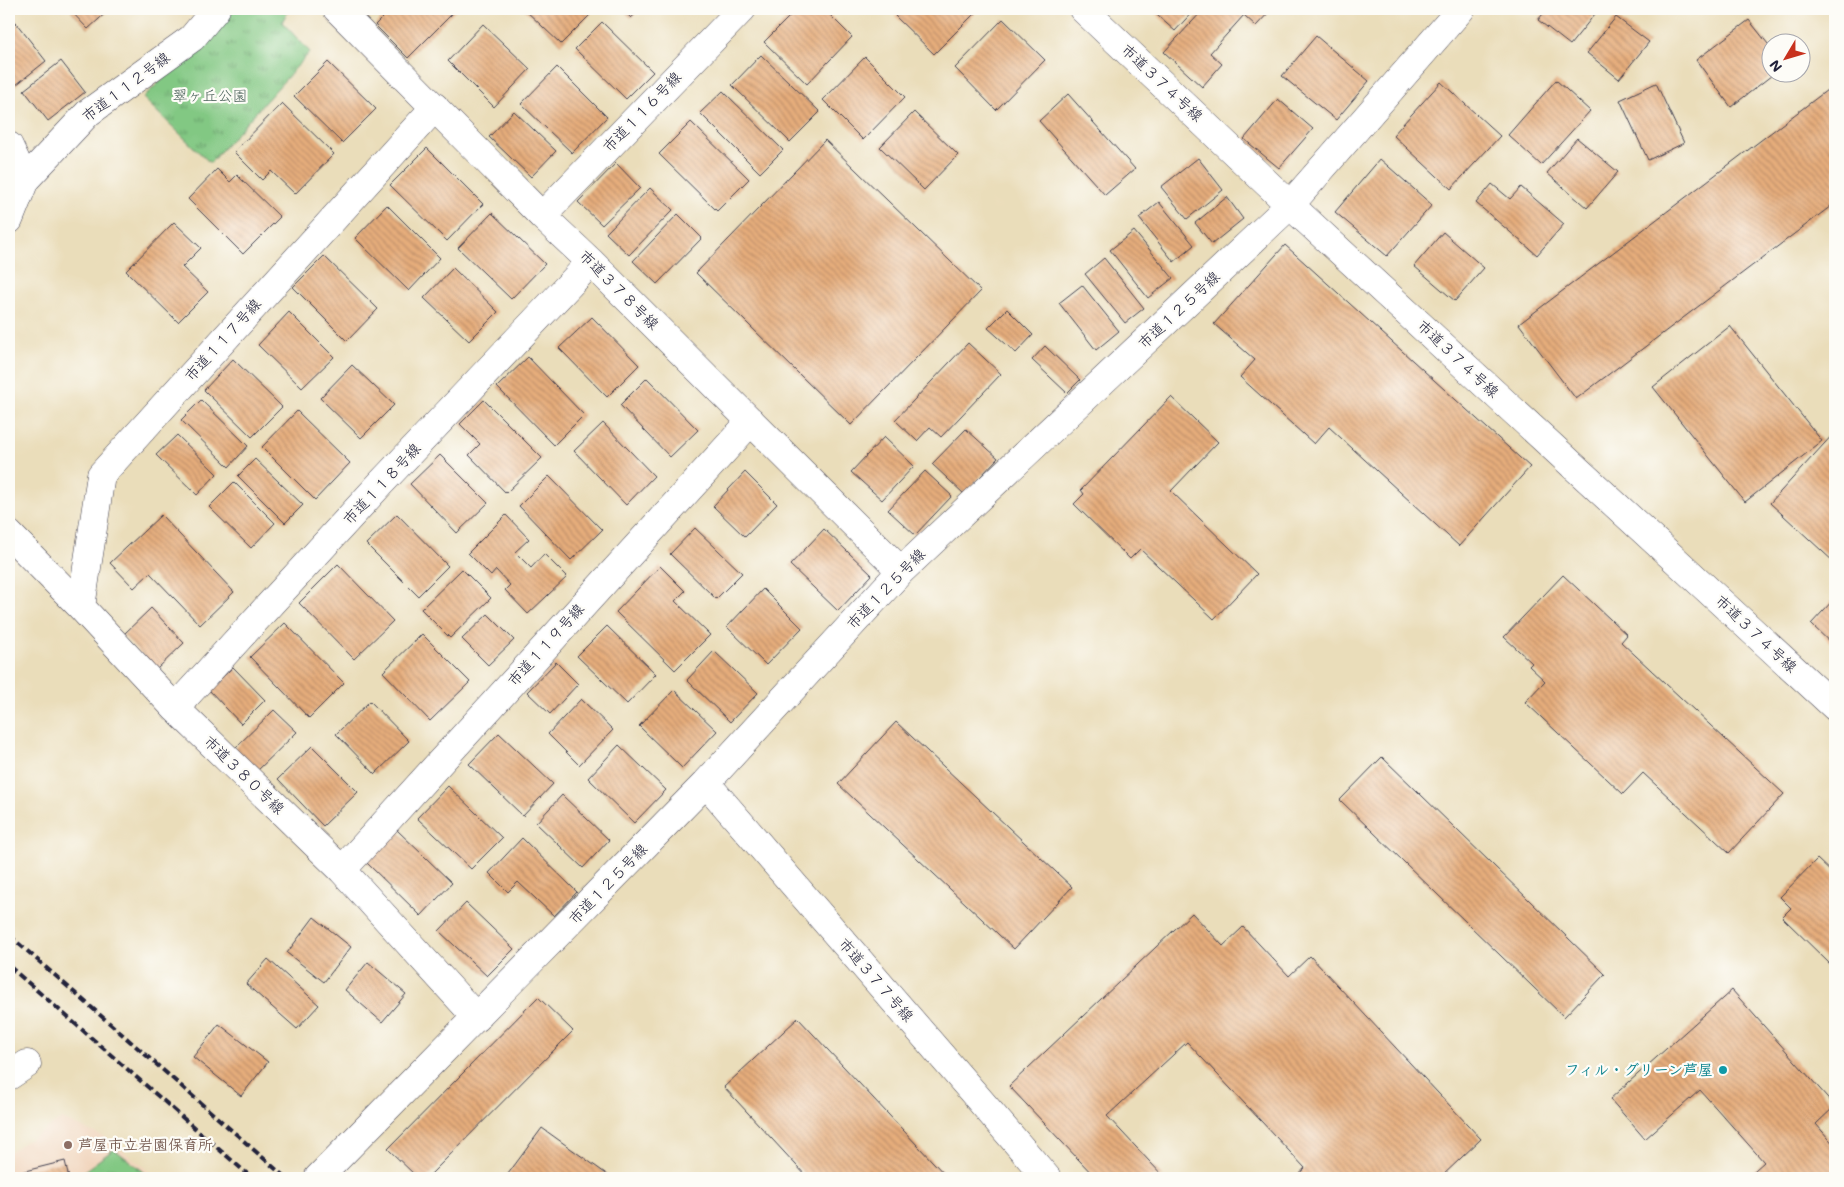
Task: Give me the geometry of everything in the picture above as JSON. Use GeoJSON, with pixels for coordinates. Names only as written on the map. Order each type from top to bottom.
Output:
{"type":"FeatureCollection","features":[{"type":"Feature","properties":{"kind":"street","name":"市道１１２号線"},"geometry":{"type":"LineString","coordinates":[[9,220],[17,171],[88,113],[192,38],[216,9]]}},
{"type":"Feature","properties":{"kind":"street","name":"市道３７８号線"},"geometry":{"type":"LineString","coordinates":[[337,9],[542,216],[591,262],[901,571]]}},
{"type":"Feature","properties":{"kind":"street","name":"市道１１６号線"},"geometry":{"type":"LineString","coordinates":[[542,216],[742,9]]}},
{"type":"Feature","properties":{"kind":"street","name":"市道３７４号線"},"geometry":{"type":"LineString","coordinates":[[1083,9],[1290,205],[1835,707]]}},
{"type":"Feature","properties":{"kind":"street","name":"市道１２５号線"},"geometry":{"type":"LineString","coordinates":[[318,1178],[706,783],[901,571],[1290,205],[1461,9]]}},
{"type":"Feature","properties":{"kind":"street","name":"市道１１７号線"},"geometry":{"type":"LineString","coordinates":[[82,607],[101,475],[435,107]]}},
{"type":"Feature","properties":{"kind":"street"},"geometry":{"type":"LineString","coordinates":[[9,146],[17,171]]}},
{"type":"Feature","properties":{"kind":"street","name":"市道１１８号線"},"geometry":{"type":"LineString","coordinates":[[175,708],[382,482],[591,262]]}},
{"type":"Feature","properties":{"kind":"street","name":"市道１１９号線"},"geometry":{"type":"LineString","coordinates":[[342,870],[751,421]]}},
{"type":"Feature","properties":{"kind":"street","name":"市道３８０号線"},"geometry":{"type":"LineString","coordinates":[[9,534],[82,607],[175,708],[342,870],[477,1018]]}},
{"type":"Feature","properties":{"kind":"street","name":"市道３７７号線"},"geometry":{"type":"LineString","coordinates":[[706,783],[1047,1178]]}},
{"type":"Feature","properties":{"kind":"shaded area","name":"芦屋市立岩園保育所"},"geometry":{"type":"Polygon","coordinates":[[[62,1119],[106,1138],[158,1178],[9,1178],[9,1152],[62,1119]]]}},
{"type":"Feature","properties":{"kind":"green space","name":"翠ヶ丘公園"},"geometry":{"type":"Polygon","coordinates":[[[233,9],[289,9],[282,22],[310,52],[210,163],[143,98],[233,9]]]}},
{"type":"Feature","properties":{"kind":"green space"},"geometry":{"type":"Polygon","coordinates":[[[114,1149],[152,1178],[81,1178],[80,1174],[114,1149]]]}},
{"type":"Feature","properties":{"kind":"building"},"geometry":{"type":"Polygon","coordinates":[[[69,9],[110,9],[88,29],[69,9]]]}},
{"type":"Feature","properties":{"kind":"building"},"geometry":{"type":"Polygon","coordinates":[[[391,9],[457,9],[408,58],[375,25],[391,9]]]}},
{"type":"Feature","properties":{"kind":"building"},"geometry":{"type":"Polygon","coordinates":[[[524,9],[585,9],[591,14],[561,44],[524,9]]]}},
{"type":"Feature","properties":{"kind":"building"},"geometry":{"type":"Polygon","coordinates":[[[622,9],[641,9],[631,18],[622,9]]]}},
{"type":"Feature","properties":{"kind":"building"},"geometry":{"type":"Polygon","coordinates":[[[797,9],[824,9],[852,37],[807,84],[764,42],[797,9]]]}},
{"type":"Feature","properties":{"kind":"building"},"geometry":{"type":"Polygon","coordinates":[[[902,9],[979,9],[934,54],[895,16],[902,9]]]}},
{"type":"Feature","properties":{"kind":"building"},"geometry":{"type":"Polygon","coordinates":[[[1150,9],[1195,9],[1175,31],[1150,9]]]}},
{"type":"Feature","properties":{"kind":"building"},"geometry":{"type":"Polygon","coordinates":[[[1204,9],[1272,9],[1256,26],[1244,15],[1210,53],[1222,64],[1202,87],[1164,52],[1204,9]]]}},
{"type":"Feature","properties":{"kind":"building"},"geometry":{"type":"Polygon","coordinates":[[[1547,9],[1599,9],[1570,45],[1538,20],[1547,9]]]}},
{"type":"Feature","properties":{"kind":"building"},"geometry":{"type":"Polygon","coordinates":[[[9,14],[46,61],[11,89],[9,86],[9,14]]]}},
{"type":"Feature","properties":{"kind":"building"},"geometry":{"type":"Polygon","coordinates":[[[1616,17],[1649,42],[1619,79],[1587,53],[1616,17]]]}},
{"type":"Feature","properties":{"kind":"building"},"geometry":{"type":"Polygon","coordinates":[[[1003,19],[1045,60],[996,110],[955,68],[1003,19]]]}},
{"type":"Feature","properties":{"kind":"building"},"geometry":{"type":"Polygon","coordinates":[[[1749,20],[1762,36],[1763,82],[1731,107],[1696,60],[1749,20]]]}},
{"type":"Feature","properties":{"kind":"building"},"geometry":{"type":"Polygon","coordinates":[[[602,22],[653,72],[626,99],[575,49],[602,22]]]}},
{"type":"Feature","properties":{"kind":"building"},"geometry":{"type":"Polygon","coordinates":[[[483,24],[530,69],[494,107],[448,61],[483,24]]]}},
{"type":"Feature","properties":{"kind":"building"},"geometry":{"type":"Polygon","coordinates":[[[1316,36],[1369,81],[1336,120],[1282,76],[1316,36]]]}},
{"type":"Feature","properties":{"kind":"building"},"geometry":{"type":"Polygon","coordinates":[[[761,55],[820,112],[790,142],[732,85],[761,55]]]}},
{"type":"Feature","properties":{"kind":"building"},"geometry":{"type":"Polygon","coordinates":[[[865,57],[905,97],[863,140],[823,100],[865,57]]]}},
{"type":"Feature","properties":{"kind":"building"},"geometry":{"type":"Polygon","coordinates":[[[61,61],[85,92],[48,121],[24,90],[61,61]]]}},
{"type":"Feature","properties":{"kind":"building"},"geometry":{"type":"Polygon","coordinates":[[[328,62],[376,109],[342,143],[294,96],[328,62]]]}},
{"type":"Feature","properties":{"kind":"building"},"geometry":{"type":"Polygon","coordinates":[[[557,67],[607,117],[572,153],[521,104],[557,67]]]}},
{"type":"Feature","properties":{"kind":"building"},"geometry":{"type":"Polygon","coordinates":[[[1556,80],[1590,111],[1541,165],[1508,135],[1556,80]]]}},
{"type":"Feature","properties":{"kind":"building"},"geometry":{"type":"Polygon","coordinates":[[[1441,82],[1500,136],[1451,189],[1393,135],[1441,82]]]}},
{"type":"Feature","properties":{"kind":"building"},"geometry":{"type":"Polygon","coordinates":[[[1656,83],[1684,143],[1648,160],[1620,100],[1656,83]]]}},
{"type":"Feature","properties":{"kind":"building"},"geometry":{"type":"Polygon","coordinates":[[[1835,84],[1835,203],[1576,399],[1519,324],[1835,84]]]}},
{"type":"Feature","properties":{"kind":"building"},"geometry":{"type":"Polygon","coordinates":[[[723,91],[783,150],[760,173],[700,113],[723,91]]]}},
{"type":"Feature","properties":{"kind":"building"},"geometry":{"type":"Polygon","coordinates":[[[1068,94],[1135,169],[1105,195],[1039,121],[1068,94]]]}},
{"type":"Feature","properties":{"kind":"building"},"geometry":{"type":"Polygon","coordinates":[[[1278,99],[1313,129],[1279,168],[1244,139],[1278,99]]]}},
{"type":"Feature","properties":{"kind":"building"},"geometry":{"type":"Polygon","coordinates":[[[282,103],[334,154],[295,194],[271,171],[262,180],[234,152],[282,103]]]}},
{"type":"Feature","properties":{"kind":"building"},"geometry":{"type":"Polygon","coordinates":[[[514,111],[556,151],[531,177],[489,137],[514,111]]]}},
{"type":"Feature","properties":{"kind":"building"},"geometry":{"type":"Polygon","coordinates":[[[914,112],[958,155],[924,190],[880,147],[914,112]]]}},
{"type":"Feature","properties":{"kind":"building"},"geometry":{"type":"Polygon","coordinates":[[[691,122],[749,179],[717,211],[659,154],[691,122]]]}},
{"type":"Feature","properties":{"kind":"building"},"geometry":{"type":"Polygon","coordinates":[[[1577,138],[1618,172],[1587,208],[1547,173],[1577,138]]]}},
{"type":"Feature","properties":{"kind":"building"},"geometry":{"type":"Polygon","coordinates":[[[825,140],[981,291],[851,425],[696,273],[825,140]]]}},
{"type":"Feature","properties":{"kind":"building"},"geometry":{"type":"Polygon","coordinates":[[[427,148],[483,204],[447,241],[390,185],[427,148]]]}},
{"type":"Feature","properties":{"kind":"building"},"geometry":{"type":"Polygon","coordinates":[[[1198,158],[1223,190],[1187,219],[1161,187],[1198,158]]]}},
{"type":"Feature","properties":{"kind":"building"},"geometry":{"type":"Polygon","coordinates":[[[1380,159],[1432,205],[1387,256],[1335,212],[1380,159]]]}},
{"type":"Feature","properties":{"kind":"building"},"geometry":{"type":"Polygon","coordinates":[[[616,163],[640,188],[602,225],[578,202],[616,163]]]}},
{"type":"Feature","properties":{"kind":"building"},"geometry":{"type":"Polygon","coordinates":[[[217,169],[230,182],[237,175],[280,217],[243,254],[188,199],[217,169]]]}},
{"type":"Feature","properties":{"kind":"building"},"geometry":{"type":"Polygon","coordinates":[[[1492,184],[1510,199],[1521,187],[1564,224],[1537,255],[1476,203],[1492,184]]]}},
{"type":"Feature","properties":{"kind":"building"},"geometry":{"type":"Polygon","coordinates":[[[650,188],[673,210],[629,255],[606,233],[650,188]]]}},
{"type":"Feature","properties":{"kind":"building"},"geometry":{"type":"Polygon","coordinates":[[[1227,197],[1243,219],[1212,244],[1195,223],[1227,197]]]}},
{"type":"Feature","properties":{"kind":"building"},"geometry":{"type":"Polygon","coordinates":[[[1159,202],[1194,245],[1174,262],[1139,218],[1159,202]]]}},
{"type":"Feature","properties":{"kind":"building"},"geometry":{"type":"Polygon","coordinates":[[[387,205],[440,258],[409,291],[355,238],[387,205]]]}},
{"type":"Feature","properties":{"kind":"building"},"geometry":{"type":"Polygon","coordinates":[[[492,213],[545,264],[511,299],[458,248],[492,213]]]}},
{"type":"Feature","properties":{"kind":"building"},"geometry":{"type":"Polygon","coordinates":[[[678,214],[702,238],[657,284],[633,261],[678,214]]]}},
{"type":"Feature","properties":{"kind":"building"},"geometry":{"type":"Polygon","coordinates":[[[174,222],[201,248],[182,267],[208,292],[178,322],[126,271],[174,222]]]}},
{"type":"Feature","properties":{"kind":"building"},"geometry":{"type":"Polygon","coordinates":[[[1134,231],[1173,278],[1148,298],[1110,250],[1134,231]]]}},
{"type":"Feature","properties":{"kind":"building"},"geometry":{"type":"Polygon","coordinates":[[[1443,232],[1484,268],[1455,301],[1414,266],[1443,232]]]}},
{"type":"Feature","properties":{"kind":"building"},"geometry":{"type":"Polygon","coordinates":[[[1285,245],[1530,467],[1459,546],[1329,427],[1314,444],[1240,377],[1255,360],[1214,324],[1285,245]]]}},
{"type":"Feature","properties":{"kind":"building"},"geometry":{"type":"Polygon","coordinates":[[[324,256],[378,309],[347,341],[293,287],[324,256]]]}},
{"type":"Feature","properties":{"kind":"building"},"geometry":{"type":"Polygon","coordinates":[[[1104,258],[1144,308],[1125,323],[1085,274],[1104,258]]]}},
{"type":"Feature","properties":{"kind":"building"},"geometry":{"type":"Polygon","coordinates":[[[453,268],[498,312],[469,341],[424,298],[453,268]]]}},
{"type":"Feature","properties":{"kind":"building"},"geometry":{"type":"Polygon","coordinates":[[[1082,285],[1119,331],[1096,350],[1059,303],[1082,285]]]}},
{"type":"Feature","properties":{"kind":"building"},"geometry":{"type":"Polygon","coordinates":[[[1007,309],[1033,335],[1016,353],[988,328],[1007,309]]]}},
{"type":"Feature","properties":{"kind":"building"},"geometry":{"type":"Polygon","coordinates":[[[289,312],[334,357],[302,388],[258,345],[289,312]]]}},
{"type":"Feature","properties":{"kind":"building"},"geometry":{"type":"Polygon","coordinates":[[[592,317],[639,365],[607,397],[559,348],[592,317]]]}},
{"type":"Feature","properties":{"kind":"building"},"geometry":{"type":"Polygon","coordinates":[[[1730,326],[1822,441],[1745,502],[1653,387],[1730,326]]]}},
{"type":"Feature","properties":{"kind":"building"},"geometry":{"type":"Polygon","coordinates":[[[968,343],[1001,374],[941,437],[930,427],[917,441],[895,420],[968,343]]]}},
{"type":"Feature","properties":{"kind":"building"},"geometry":{"type":"Polygon","coordinates":[[[1045,346],[1080,380],[1067,393],[1032,360],[1045,346]]]}},
{"type":"Feature","properties":{"kind":"building"},"geometry":{"type":"Polygon","coordinates":[[[528,357],[584,415],[554,445],[497,387],[528,357]]]}},
{"type":"Feature","properties":{"kind":"building"},"geometry":{"type":"Polygon","coordinates":[[[233,359],[282,407],[252,437],[204,390],[233,359]]]}},
{"type":"Feature","properties":{"kind":"building"},"geometry":{"type":"Polygon","coordinates":[[[352,365],[394,405],[361,438],[320,398],[352,365]]]}},
{"type":"Feature","properties":{"kind":"building"},"geometry":{"type":"Polygon","coordinates":[[[647,378],[698,430],[670,457],[620,405],[647,378]]]}},
{"type":"Feature","properties":{"kind":"building"},"geometry":{"type":"Polygon","coordinates":[[[1171,397],[1218,442],[1171,491],[1257,574],[1214,619],[1140,549],[1130,559],[1074,504],[1084,494],[1081,490],[1171,397]]]}},
{"type":"Feature","properties":{"kind":"building"},"geometry":{"type":"Polygon","coordinates":[[[201,400],[248,446],[229,467],[181,420],[201,400]]]}},
{"type":"Feature","properties":{"kind":"building"},"geometry":{"type":"Polygon","coordinates":[[[484,400],[542,458],[506,493],[469,455],[480,444],[460,424],[484,400]]]}},
{"type":"Feature","properties":{"kind":"building"},"geometry":{"type":"Polygon","coordinates":[[[297,411],[350,463],[315,500],[262,447],[297,411]]]}},
{"type":"Feature","properties":{"kind":"building"},"geometry":{"type":"Polygon","coordinates":[[[603,423],[654,476],[626,505],[574,451],[603,423]]]}},
{"type":"Feature","properties":{"kind":"building"},"geometry":{"type":"Polygon","coordinates":[[[966,429],[998,458],[964,494],[932,464],[966,429]]]}},
{"type":"Feature","properties":{"kind":"building"},"geometry":{"type":"Polygon","coordinates":[[[1835,432],[1835,563],[1770,503],[1835,432]]]}},
{"type":"Feature","properties":{"kind":"building"},"geometry":{"type":"Polygon","coordinates":[[[177,435],[217,474],[197,495],[156,455],[177,435]]]}},
{"type":"Feature","properties":{"kind":"building"},"geometry":{"type":"Polygon","coordinates":[[[884,437],[914,466],[882,500],[851,472],[884,437]]]}},
{"type":"Feature","properties":{"kind":"building"},"geometry":{"type":"Polygon","coordinates":[[[440,455],[488,503],[457,533],[410,484],[440,455]]]}},
{"type":"Feature","properties":{"kind":"building"},"geometry":{"type":"Polygon","coordinates":[[[255,459],[303,505],[285,523],[238,476],[255,459]]]}},
{"type":"Feature","properties":{"kind":"building"},"geometry":{"type":"Polygon","coordinates":[[[925,471],[952,496],[915,535],[888,510],[925,471]]]}},
{"type":"Feature","properties":{"kind":"building"},"geometry":{"type":"Polygon","coordinates":[[[745,472],[777,504],[745,537],[713,506],[745,472]]]}},
{"type":"Feature","properties":{"kind":"building"},"geometry":{"type":"Polygon","coordinates":[[[549,476],[602,530],[571,560],[519,506],[549,476]]]}},
{"type":"Feature","properties":{"kind":"building"},"geometry":{"type":"Polygon","coordinates":[[[234,482],[275,523],[251,548],[209,507],[234,482]]]}},
{"type":"Feature","properties":{"kind":"building"},"geometry":{"type":"Polygon","coordinates":[[[397,514],[448,566],[418,596],[366,544],[397,514]]]}},
{"type":"Feature","properties":{"kind":"building"},"geometry":{"type":"Polygon","coordinates":[[[161,515],[234,592],[200,625],[150,573],[134,588],[110,563],[161,515]]]}},
{"type":"Feature","properties":{"kind":"building"},"geometry":{"type":"Polygon","coordinates":[[[506,515],[529,539],[515,552],[531,568],[544,554],[567,577],[528,614],[505,590],[510,585],[496,570],[491,576],[468,553],[506,515]]]}},
{"type":"Feature","properties":{"kind":"building"},"geometry":{"type":"Polygon","coordinates":[[[695,528],[742,573],[716,599],[670,554],[695,528]]]}},
{"type":"Feature","properties":{"kind":"building"},"geometry":{"type":"Polygon","coordinates":[[[824,529],[872,575],[838,611],[790,565],[824,529]]]}},
{"type":"Feature","properties":{"kind":"building"},"geometry":{"type":"Polygon","coordinates":[[[338,564],[393,621],[354,659],[299,603],[338,564]]]}},
{"type":"Feature","properties":{"kind":"building"},"geometry":{"type":"Polygon","coordinates":[[[660,566],[685,591],[675,601],[710,635],[675,670],[616,612],[660,566]]]}},
{"type":"Feature","properties":{"kind":"building"},"geometry":{"type":"Polygon","coordinates":[[[462,569],[491,598],[450,638],[421,609],[462,569]]]}},
{"type":"Feature","properties":{"kind":"building"},"geometry":{"type":"Polygon","coordinates":[[[1563,575],[1627,635],[1621,642],[1784,794],[1729,853],[1643,773],[1623,794],[1525,702],[1545,681],[1529,666],[1532,663],[1504,637],[1563,575]]]}},
{"type":"Feature","properties":{"kind":"building"},"geometry":{"type":"Polygon","coordinates":[[[763,589],[802,628],[766,665],[727,627],[763,589]]]}},
{"type":"Feature","properties":{"kind":"building"},"geometry":{"type":"Polygon","coordinates":[[[1835,598],[1835,647],[1811,624],[1835,598]]]}},
{"type":"Feature","properties":{"kind":"building"},"geometry":{"type":"Polygon","coordinates":[[[151,608],[184,643],[156,670],[123,635],[151,608]]]}},
{"type":"Feature","properties":{"kind":"building"},"geometry":{"type":"Polygon","coordinates":[[[488,614],[514,640],[488,665],[462,639],[488,614]]]}},
{"type":"Feature","properties":{"kind":"building"},"geometry":{"type":"Polygon","coordinates":[[[285,623],[344,683],[309,718],[250,657],[285,623]]]}},
{"type":"Feature","properties":{"kind":"building"},"geometry":{"type":"Polygon","coordinates":[[[607,626],[656,674],[627,704],[577,656],[607,626]]]}},
{"type":"Feature","properties":{"kind":"building"},"geometry":{"type":"Polygon","coordinates":[[[422,634],[470,682],[430,721],[383,672],[422,634]]]}},
{"type":"Feature","properties":{"kind":"building"},"geometry":{"type":"Polygon","coordinates":[[[714,651],[758,693],[730,722],[687,680],[714,651]]]}},
{"type":"Feature","properties":{"kind":"building"},"geometry":{"type":"Polygon","coordinates":[[[556,662],[578,684],[550,714],[527,692],[556,662]]]}},
{"type":"Feature","properties":{"kind":"building"},"geometry":{"type":"Polygon","coordinates":[[[233,667],[265,700],[241,724],[209,690],[233,667]]]}},
{"type":"Feature","properties":{"kind":"building"},"geometry":{"type":"Polygon","coordinates":[[[674,690],[717,731],[682,768],[639,726],[674,690]]]}},
{"type":"Feature","properties":{"kind":"building"},"geometry":{"type":"Polygon","coordinates":[[[581,699],[613,730],[579,765],[548,734],[581,699]]]}},
{"type":"Feature","properties":{"kind":"building"},"geometry":{"type":"Polygon","coordinates":[[[370,701],[409,741],[375,774],[336,734],[370,701]]]}},
{"type":"Feature","properties":{"kind":"building"},"geometry":{"type":"Polygon","coordinates":[[[274,710],[297,732],[254,774],[232,751],[274,710]]]}},
{"type":"Feature","properties":{"kind":"building"},"geometry":{"type":"Polygon","coordinates":[[[896,722],[1072,887],[1014,949],[838,784],[896,722]]]}},
{"type":"Feature","properties":{"kind":"building"},"geometry":{"type":"Polygon","coordinates":[[[499,733],[553,784],[523,816],[469,764],[499,733]]]}},
{"type":"Feature","properties":{"kind":"building"},"geometry":{"type":"Polygon","coordinates":[[[619,745],[666,790],[634,823],[588,778],[619,745]]]}},
{"type":"Feature","properties":{"kind":"building"},"geometry":{"type":"Polygon","coordinates":[[[312,746],[358,792],[323,826],[278,779],[312,746]]]}},
{"type":"Feature","properties":{"kind":"building"},"geometry":{"type":"Polygon","coordinates":[[[1382,757],[1605,974],[1564,1017],[1340,800],[1382,757]]]}},
{"type":"Feature","properties":{"kind":"building"},"geometry":{"type":"Polygon","coordinates":[[[448,786],[502,838],[471,869],[417,818],[448,786]]]}},
{"type":"Feature","properties":{"kind":"building"},"geometry":{"type":"Polygon","coordinates":[[[562,795],[609,840],[583,868],[536,823],[562,795]]]}},
{"type":"Feature","properties":{"kind":"building"},"geometry":{"type":"Polygon","coordinates":[[[397,830],[452,883],[421,916],[366,862],[397,830]]]}},
{"type":"Feature","properties":{"kind":"building"},"geometry":{"type":"Polygon","coordinates":[[[522,838],[577,892],[554,916],[518,882],[508,892],[489,873],[522,838]]]}},
{"type":"Feature","properties":{"kind":"building"},"geometry":{"type":"Polygon","coordinates":[[[1817,859],[1834,875],[1835,873],[1835,959],[1830,964],[1782,917],[1791,908],[1780,897],[1817,859]]]}},
{"type":"Feature","properties":{"kind":"building"},"geometry":{"type":"Polygon","coordinates":[[[466,903],[514,949],[487,976],[439,931],[466,903]]]}},
{"type":"Feature","properties":{"kind":"building"},"geometry":{"type":"Polygon","coordinates":[[[1192,913],[1223,946],[1243,927],[1289,976],[1310,956],[1481,1139],[1440,1178],[1294,1178],[1305,1168],[1187,1042],[1107,1116],[1164,1177],[1096,1178],[1009,1086],[1192,913]]]}},
{"type":"Feature","properties":{"kind":"building"},"geometry":{"type":"Polygon","coordinates":[[[314,917],[351,947],[324,982],[287,953],[314,917]]]}},
{"type":"Feature","properties":{"kind":"building"},"geometry":{"type":"Polygon","coordinates":[[[268,959],[319,1005],[297,1029],[246,984],[268,959]]]}},
{"type":"Feature","properties":{"kind":"building"},"geometry":{"type":"Polygon","coordinates":[[[368,962],[406,994],[382,1022],[345,990],[368,962]]]}},
{"type":"Feature","properties":{"kind":"building","name":"フィル・グリーン芦屋"},"geometry":{"type":"Polygon","coordinates":[[[1732,990],[1835,1106],[1816,1124],[1835,1146],[1835,1178],[1746,1178],[1764,1162],[1700,1090],[1645,1139],[1610,1099],[1732,990]]]}},
{"type":"Feature","properties":{"kind":"building"},"geometry":{"type":"Polygon","coordinates":[[[538,997],[573,1031],[427,1178],[418,1178],[388,1149],[538,997]]]}},
{"type":"Feature","properties":{"kind":"building"},"geometry":{"type":"Polygon","coordinates":[[[798,1018],[948,1178],[808,1178],[724,1087],[798,1018]]]}},
{"type":"Feature","properties":{"kind":"building"},"geometry":{"type":"Polygon","coordinates":[[[219,1024],[268,1062],[241,1096],[193,1057],[219,1024]]]}},
{"type":"Feature","properties":{"kind":"building"},"geometry":{"type":"Polygon","coordinates":[[[542,1128],[612,1178],[505,1178],[542,1128]]]}},
{"type":"Feature","properties":{"kind":"building"},"geometry":{"type":"Polygon","coordinates":[[[65,1161],[69,1178],[9,1178],[9,1175],[65,1161]]]}},
{"type":"Feature","properties":{"kind":"railway"},"geometry":{"type":"LineString","coordinates":[[9,935],[286,1178]]}},
{"type":"Feature","properties":{"kind":"railway"},"geometry":{"type":"LineString","coordinates":[[9,966],[252,1178]]}},
{"type":"Feature","properties":{"kind":"place","name":"フィル・グリーン芦屋"},"geometry":{"type":"Point","coordinates":[1723,1070]}},
{"type":"Feature","properties":{"kind":"place","name":"芦屋市立岩園保育所"},"geometry":{"type":"Point","coordinates":[68,1145]}}]}
